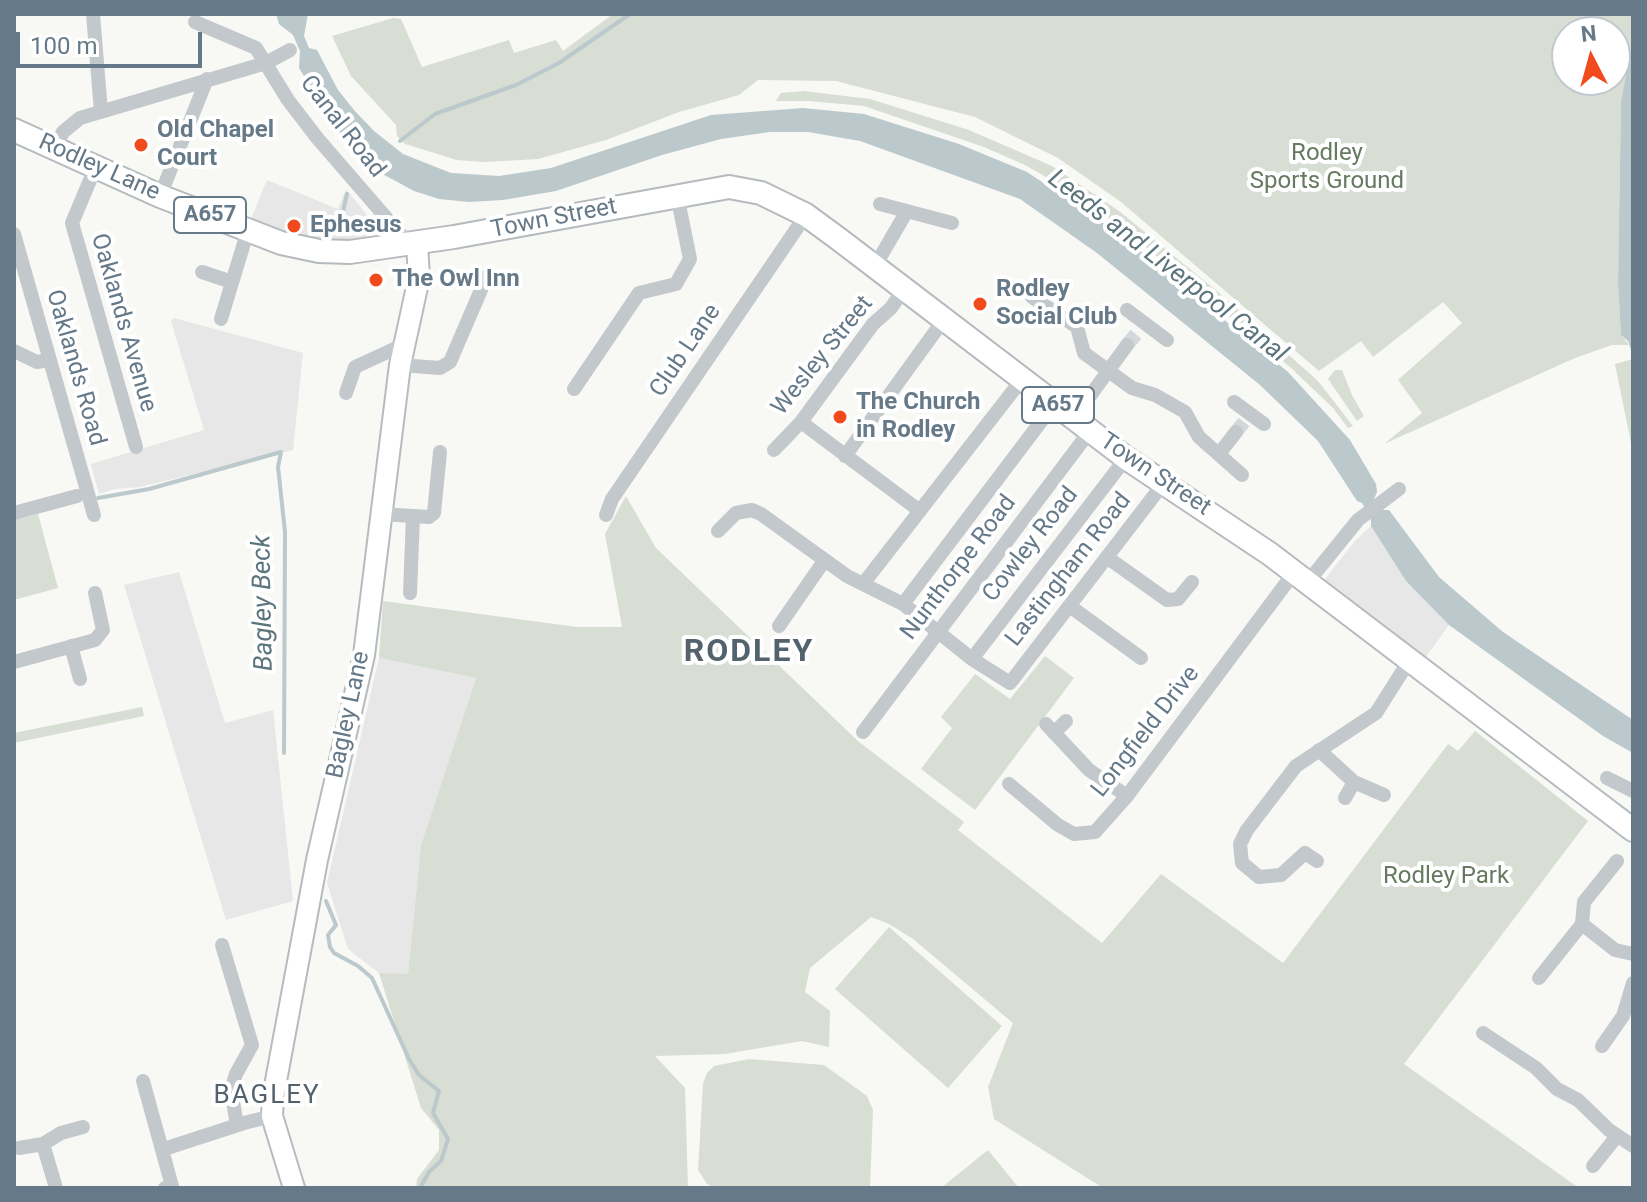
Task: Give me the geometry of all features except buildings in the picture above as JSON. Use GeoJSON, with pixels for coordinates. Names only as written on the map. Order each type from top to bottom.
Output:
{"type":"FeatureCollection","features":[{"type":"Feature","properties":{"kind":"main road","name":"Rodley Lane"},"geometry":{"type":"LineString","coordinates":[[14,130],[160,196],[281,243],[319,251],[350,252],[413,244]]}},
{"type":"Feature","properties":{"kind":"main road","name":"Town Street"},"geometry":{"type":"LineString","coordinates":[[413,244],[528,226],[729,187],[761,193],[806,215],[1126,458],[1219,518],[1409,661],[1631,821]]}},
{"type":"Feature","properties":{"kind":"street"},"geometry":{"type":"LineString","coordinates":[[93,14],[101,112]]}},
{"type":"Feature","properties":{"kind":"street","name":"Canal Road"},"geometry":{"type":"LineString","coordinates":[[195,22],[256,48],[288,100],[318,139],[413,244]]}},
{"type":"Feature","properties":{"kind":"street"},"geometry":{"type":"LineString","coordinates":[[55,148],[70,124],[80,118],[266,63],[290,50]]}},
{"type":"Feature","properties":{"kind":"street"},"geometry":{"type":"LineString","coordinates":[[160,196],[207,79]]}},
{"type":"Feature","properties":{"kind":"street","name":"Oaklands Avenue"},"geometry":{"type":"LineString","coordinates":[[96,166],[72,223],[136,447]]}},
{"type":"Feature","properties":{"kind":"street"},"geometry":{"type":"LineString","coordinates":[[574,389],[639,293],[676,284],[690,259],[677,195]]}},
{"type":"Feature","properties":{"kind":"street"},"geometry":{"type":"LineString","coordinates":[[880,204],[952,223]]}},
{"type":"Feature","properties":{"kind":"street"},"geometry":{"type":"LineString","coordinates":[[875,266],[907,211]]}},
{"type":"Feature","properties":{"kind":"street","name":"Club Lane"},"geometry":{"type":"LineString","coordinates":[[606,515],[612,499],[806,215]]}},
{"type":"Feature","properties":{"kind":"street"},"geometry":{"type":"LineString","coordinates":[[221,319],[248,230]]}},
{"type":"Feature","properties":{"kind":"street","name":"Oaklands Road"},"geometry":{"type":"LineString","coordinates":[[14,234],[94,515]]}},
{"type":"Feature","properties":{"kind":"street","name":"Bagley Lane"},"geometry":{"type":"LineString","coordinates":[[288,1186],[272,1116],[273,1097],[317,860],[364,655],[400,365],[419,278],[413,244]]}},
{"type":"Feature","properties":{"kind":"street"},"geometry":{"type":"LineString","coordinates":[[202,272],[232,282]]}},
{"type":"Feature","properties":{"kind":"street"},"geometry":{"type":"LineString","coordinates":[[400,365],[440,368],[450,362],[487,276]]}},
{"type":"Feature","properties":{"kind":"street","name":"Wesley Street"},"geometry":{"type":"LineString","coordinates":[[774,450],[801,422],[873,324],[891,308],[904,289]]}},
{"type":"Feature","properties":{"kind":"street"},"geometry":{"type":"LineString","coordinates":[[1032,297],[1077,327],[1084,353],[1132,388],[1155,395],[1185,412],[1199,437],[1242,475]]}},
{"type":"Feature","properties":{"kind":"street"},"geometry":{"type":"LineString","coordinates":[[1127,310],[1141,328],[1167,340]]}},
{"type":"Feature","properties":{"kind":"street"},"geometry":{"type":"LineString","coordinates":[[845,456],[945,318]]}},
{"type":"Feature","properties":{"kind":"street"},"geometry":{"type":"LineString","coordinates":[[346,393],[355,367],[405,344]]}},
{"type":"Feature","properties":{"kind":"street","name":"Nunthorpe Road"},"geometry":{"type":"LineString","coordinates":[[863,732],[938,632],[1082,424],[1109,371],[1127,345]]}},
{"type":"Feature","properties":{"kind":"street"},"geometry":{"type":"LineString","coordinates":[[14,351],[37,362],[50,360]]}},
{"type":"Feature","properties":{"kind":"street"},"geometry":{"type":"LineString","coordinates":[[863,584],[1023,378]]}},
{"type":"Feature","properties":{"kind":"street"},"geometry":{"type":"LineString","coordinates":[[1234,402],[1243,423]]}},
{"type":"Feature","properties":{"kind":"street"},"geometry":{"type":"LineString","coordinates":[[903,604],[1055,403]]}},
{"type":"Feature","properties":{"kind":"street"},"geometry":{"type":"LineString","coordinates":[[801,422],[920,511]]}},
{"type":"Feature","properties":{"kind":"street"},"geometry":{"type":"LineString","coordinates":[[1219,454],[1243,423]]}},
{"type":"Feature","properties":{"kind":"street"},"geometry":{"type":"LineString","coordinates":[[1243,423],[1264,424]]}},
{"type":"Feature","properties":{"kind":"street"},"geometry":{"type":"LineString","coordinates":[[380,514],[429,517],[434,513],[440,452]]}},
{"type":"Feature","properties":{"kind":"street","name":"Cowley Road"},"geometry":{"type":"LineString","coordinates":[[972,659],[1126,458]]}},
{"type":"Feature","properties":{"kind":"street","name":"Lastingham Road"},"geometry":{"type":"LineString","coordinates":[[972,659],[1010,683],[1163,484]]}},
{"type":"Feature","properties":{"kind":"street","name":"Longfield Drive"},"geometry":{"type":"LineString","coordinates":[[1019,786],[1058,825],[1074,834],[1095,832],[1300,578],[1358,520],[1399,489]]}},
{"type":"Feature","properties":{"kind":"street"},"geometry":{"type":"LineString","coordinates":[[14,513],[77,496]]}},
{"type":"Feature","properties":{"kind":"street"},"geometry":{"type":"LineString","coordinates":[[718,531],[736,513],[752,510],[824,561],[903,604],[972,659]]}},
{"type":"Feature","properties":{"kind":"street"},"geometry":{"type":"LineString","coordinates":[[410,593],[413,517]]}},
{"type":"Feature","properties":{"kind":"street"},"geometry":{"type":"LineString","coordinates":[[1108,558],[1167,600],[1178,599],[1192,582]]}},
{"type":"Feature","properties":{"kind":"street"},"geometry":{"type":"LineString","coordinates":[[779,626],[824,561]]}},
{"type":"Feature","properties":{"kind":"street"},"geometry":{"type":"LineString","coordinates":[[14,662],[95,640],[103,630],[95,593]]}},
{"type":"Feature","properties":{"kind":"street"},"geometry":{"type":"LineString","coordinates":[[1071,607],[1141,658]]}},
{"type":"Feature","properties":{"kind":"street"},"geometry":{"type":"LineString","coordinates":[[71,646],[80,679]]}},
{"type":"Feature","properties":{"kind":"street"},"geometry":{"type":"LineString","coordinates":[[1317,861],[1305,853],[1281,875],[1259,877],[1242,863],[1240,844],[1247,830],[1296,766],[1376,713],[1409,661]]}},
{"type":"Feature","properties":{"kind":"street"},"geometry":{"type":"LineString","coordinates":[[1066,721],[1050,728],[1089,770],[1127,796]]}},
{"type":"Feature","properties":{"kind":"street"},"geometry":{"type":"LineString","coordinates":[[1319,750],[1354,782],[1384,795]]}},
{"type":"Feature","properties":{"kind":"street"},"geometry":{"type":"LineString","coordinates":[[1607,778],[1633,791]]}},
{"type":"Feature","properties":{"kind":"street"},"geometry":{"type":"LineString","coordinates":[[1345,798],[1354,782]]}},
{"type":"Feature","properties":{"kind":"street"},"geometry":{"type":"LineString","coordinates":[[1539,978],[1582,924],[1584,902],[1617,861]]}},
{"type":"Feature","properties":{"kind":"street"},"geometry":{"type":"LineString","coordinates":[[1582,924],[1615,950],[1633,954]]}},
{"type":"Feature","properties":{"kind":"street"},"geometry":{"type":"LineString","coordinates":[[222,945],[252,1045],[231,1090],[237,1125]]}},
{"type":"Feature","properties":{"kind":"street"},"geometry":{"type":"LineString","coordinates":[[1602,1046],[1623,1016],[1633,987]]}},
{"type":"Feature","properties":{"kind":"street"},"geometry":{"type":"LineString","coordinates":[[1483,1033],[1536,1068],[1557,1089],[1578,1100],[1617,1136],[1633,1146]]}},
{"type":"Feature","properties":{"kind":"street"},"geometry":{"type":"LineString","coordinates":[[143,1081],[164,1149],[170,1187]]}},
{"type":"Feature","properties":{"kind":"street"},"geometry":{"type":"LineString","coordinates":[[164,1149],[272,1116]]}},
{"type":"Feature","properties":{"kind":"street"},"geometry":{"type":"LineString","coordinates":[[19,1148],[43,1144],[61,1133],[83,1127]]}},
{"type":"Feature","properties":{"kind":"street"},"geometry":{"type":"LineString","coordinates":[[1593,1166],[1617,1136]]}},
{"type":"Feature","properties":{"kind":"street"},"geometry":{"type":"LineString","coordinates":[[43,1144],[56,1188]]}},
{"type":"Feature","properties":{"kind":"shaded area"},"geometry":{"type":"Polygon","coordinates":[[[276,14],[308,14],[304,36],[309,48],[317,50],[338,90],[354,110],[403,154],[451,173],[499,176],[551,168],[711,115],[803,108],[864,114],[959,144],[1027,172],[1117,232],[1288,372],[1350,440],[1376,484],[1374,499],[1380,510],[1389,510],[1439,577],[1503,632],[1633,720],[1633,753],[1603,736],[1449,625],[1406,581],[1371,526],[1371,518],[1362,503],[1357,501],[1318,441],[1260,385],[1097,253],[1020,199],[860,141],[808,132],[770,132],[721,139],[662,155],[556,191],[503,200],[469,202],[439,199],[414,191],[377,171],[345,139],[299,68],[300,51],[293,35],[279,24],[276,14]]]}},
{"type":"Feature","properties":{"kind":"shaded area"},"geometry":{"type":"Polygon","coordinates":[[[1633,38],[1633,356],[1628,341],[1621,335],[1618,283],[1621,101],[1622,96],[1631,96],[1633,38]]]}},
{"type":"Feature","properties":{"kind":"shaded area"},"geometry":{"type":"Polygon","coordinates":[[[267,180],[338,209],[346,189],[386,233],[385,236],[346,241],[322,240],[276,230],[251,219],[267,180]]]}},
{"type":"Feature","properties":{"kind":"shaded area"},"geometry":{"type":"Polygon","coordinates":[[[174,318],[303,353],[293,450],[99,494],[91,464],[204,430],[171,321],[174,318]]]}},
{"type":"Feature","properties":{"kind":"shaded area"},"geometry":{"type":"Polygon","coordinates":[[[1371,526],[1406,581],[1449,625],[1420,665],[1320,585],[1371,526]]]}},
{"type":"Feature","properties":{"kind":"shaded area"},"geometry":{"type":"Polygon","coordinates":[[[179,572],[225,723],[273,710],[293,901],[226,920],[124,585],[179,572]]]}},
{"type":"Feature","properties":{"kind":"shaded area"},"geometry":{"type":"Polygon","coordinates":[[[379,658],[476,678],[421,845],[408,975],[379,973],[348,949],[327,883],[379,658]]]}},
{"type":"Feature","properties":{"kind":"green space","name":"Rodley Sports Ground"},"geometry":{"type":"Polygon","coordinates":[[[613,14],[1633,14],[1631,48],[1631,16],[1551,16],[1551,96],[1622,96],[1618,283],[1621,334],[1629,345],[1612,345],[1575,358],[1384,444],[1422,413],[1398,380],[1462,323],[1443,302],[1373,357],[1361,341],[1319,371],[1121,202],[1058,158],[975,117],[836,81],[758,80],[739,95],[679,112],[606,140],[538,159],[457,160],[405,144],[397,136],[396,125],[351,76],[332,36],[393,18],[401,19],[422,67],[509,40],[514,53],[556,40],[563,51],[613,14]]]}},
{"type":"Feature","properties":{"kind":"green space"},"geometry":{"type":"Polygon","coordinates":[[[804,91],[870,99],[969,130],[1052,166],[1119,211],[1218,292],[1318,381],[1353,426],[1348,428],[1333,408],[1290,367],[1130,234],[1046,177],[984,147],[864,106],[776,101],[781,93],[804,91]]]}},
{"type":"Feature","properties":{"kind":"green space"},"geometry":{"type":"Polygon","coordinates":[[[1633,359],[1633,453],[1615,364],[1633,359]]]}},
{"type":"Feature","properties":{"kind":"green space"},"geometry":{"type":"Polygon","coordinates":[[[1335,370],[1342,370],[1364,416],[1357,421],[1328,379],[1335,370]]]}},
{"type":"Feature","properties":{"kind":"green space","name":"Rodley Park"},"geometry":{"type":"Polygon","coordinates":[[[626,496],[656,548],[859,742],[964,822],[958,830],[1102,943],[1161,874],[1283,963],[1448,744],[1458,751],[1475,731],[1588,821],[1404,1064],[1579,1188],[1103,1188],[994,1119],[988,1087],[1013,1023],[913,939],[871,917],[810,968],[805,992],[830,1011],[829,1047],[802,1041],[725,1054],[655,1056],[685,1088],[688,1188],[416,1188],[417,1179],[439,1150],[439,1130],[421,1108],[379,973],[408,974],[421,845],[476,678],[379,658],[383,601],[577,627],[622,627],[605,534],[626,496]]]}},
{"type":"Feature","properties":{"kind":"green space"},"geometry":{"type":"Polygon","coordinates":[[[38,514],[58,588],[14,600],[14,520],[38,514]]]}},
{"type":"Feature","properties":{"kind":"green space"},"geometry":{"type":"Polygon","coordinates":[[[1045,656],[1074,678],[975,810],[921,769],[952,728],[941,717],[975,674],[1010,699],[1045,656]]]}},
{"type":"Feature","properties":{"kind":"green space"},"geometry":{"type":"Polygon","coordinates":[[[142,707],[144,716],[14,743],[14,733],[142,707]]]}},
{"type":"Feature","properties":{"kind":"green space"},"geometry":{"type":"Polygon","coordinates":[[[889,927],[1002,1026],[948,1088],[835,989],[889,927]]]}},
{"type":"Feature","properties":{"kind":"green space"},"geometry":{"type":"Polygon","coordinates":[[[749,1059],[824,1065],[867,1096],[873,1110],[870,1188],[714,1188],[707,1184],[698,1170],[703,1084],[714,1066],[749,1059]]]}},
{"type":"Feature","properties":{"kind":"green space"},"geometry":{"type":"Polygon","coordinates":[[[988,1150],[1019,1188],[941,1188],[988,1150]]]}},
{"type":"Feature","properties":{"kind":"waterway","name":"Bagley Beck"},"geometry":{"type":"LineString","coordinates":[[400,141],[435,114],[516,85],[559,63],[630,14]]}},
{"type":"Feature","properties":{"kind":"waterway","name":"Bagley Beck"},"geometry":{"type":"LineString","coordinates":[[338,233],[347,194]]}},
{"type":"Feature","properties":{"kind":"waterway","name":"Bagley Beck"},"geometry":{"type":"LineString","coordinates":[[98,498],[149,489],[281,452],[278,467],[285,532],[284,753]]}},
{"type":"Feature","properties":{"kind":"waterway","name":"Bagley Beck"},"geometry":{"type":"LineString","coordinates":[[326,901],[336,925],[328,935],[330,947],[334,953],[372,978],[409,1059],[419,1075],[439,1091],[433,1113],[448,1139],[441,1161],[429,1172],[420,1188]]}},
{"type":"Feature","properties":{"kind":"tunnel"},"geometry":{"type":"LineString","coordinates":[[1127,345],[1137,333]]}},
{"type":"Feature","properties":{"kind":"tunnel"},"geometry":{"type":"LineString","coordinates":[[1236,432],[1244,422]]}},
{"type":"Feature","properties":{"kind":"place","name":"Old Chapel Court"},"geometry":{"type":"Point","coordinates":[141,145]}},
{"type":"Feature","properties":{"kind":"place","name":"Ephesus"},"geometry":{"type":"Point","coordinates":[294,226]}},
{"type":"Feature","properties":{"kind":"place","name":"The Owl Inn"},"geometry":{"type":"Point","coordinates":[376,280]}},
{"type":"Feature","properties":{"kind":"place","name":"Rodley Social Club"},"geometry":{"type":"Point","coordinates":[980,304]}},
{"type":"Feature","properties":{"kind":"place","name":"The Church in Rodley"},"geometry":{"type":"Point","coordinates":[840,417]}},
{"type":"Feature","properties":{"kind":"district","name":"RODLEY"},"geometry":{"type":"Point","coordinates":[749,653]}},
{"type":"Feature","properties":{"kind":"district","name":"BAGLEY"},"geometry":{"type":"Point","coordinates":[267,1096]}},
{"type":"Feature","properties":{"kind":"water label","name":"Leeds and Liverpool Canal"},"geometry":{"type":"Point","coordinates":[1167,267]}}]}
